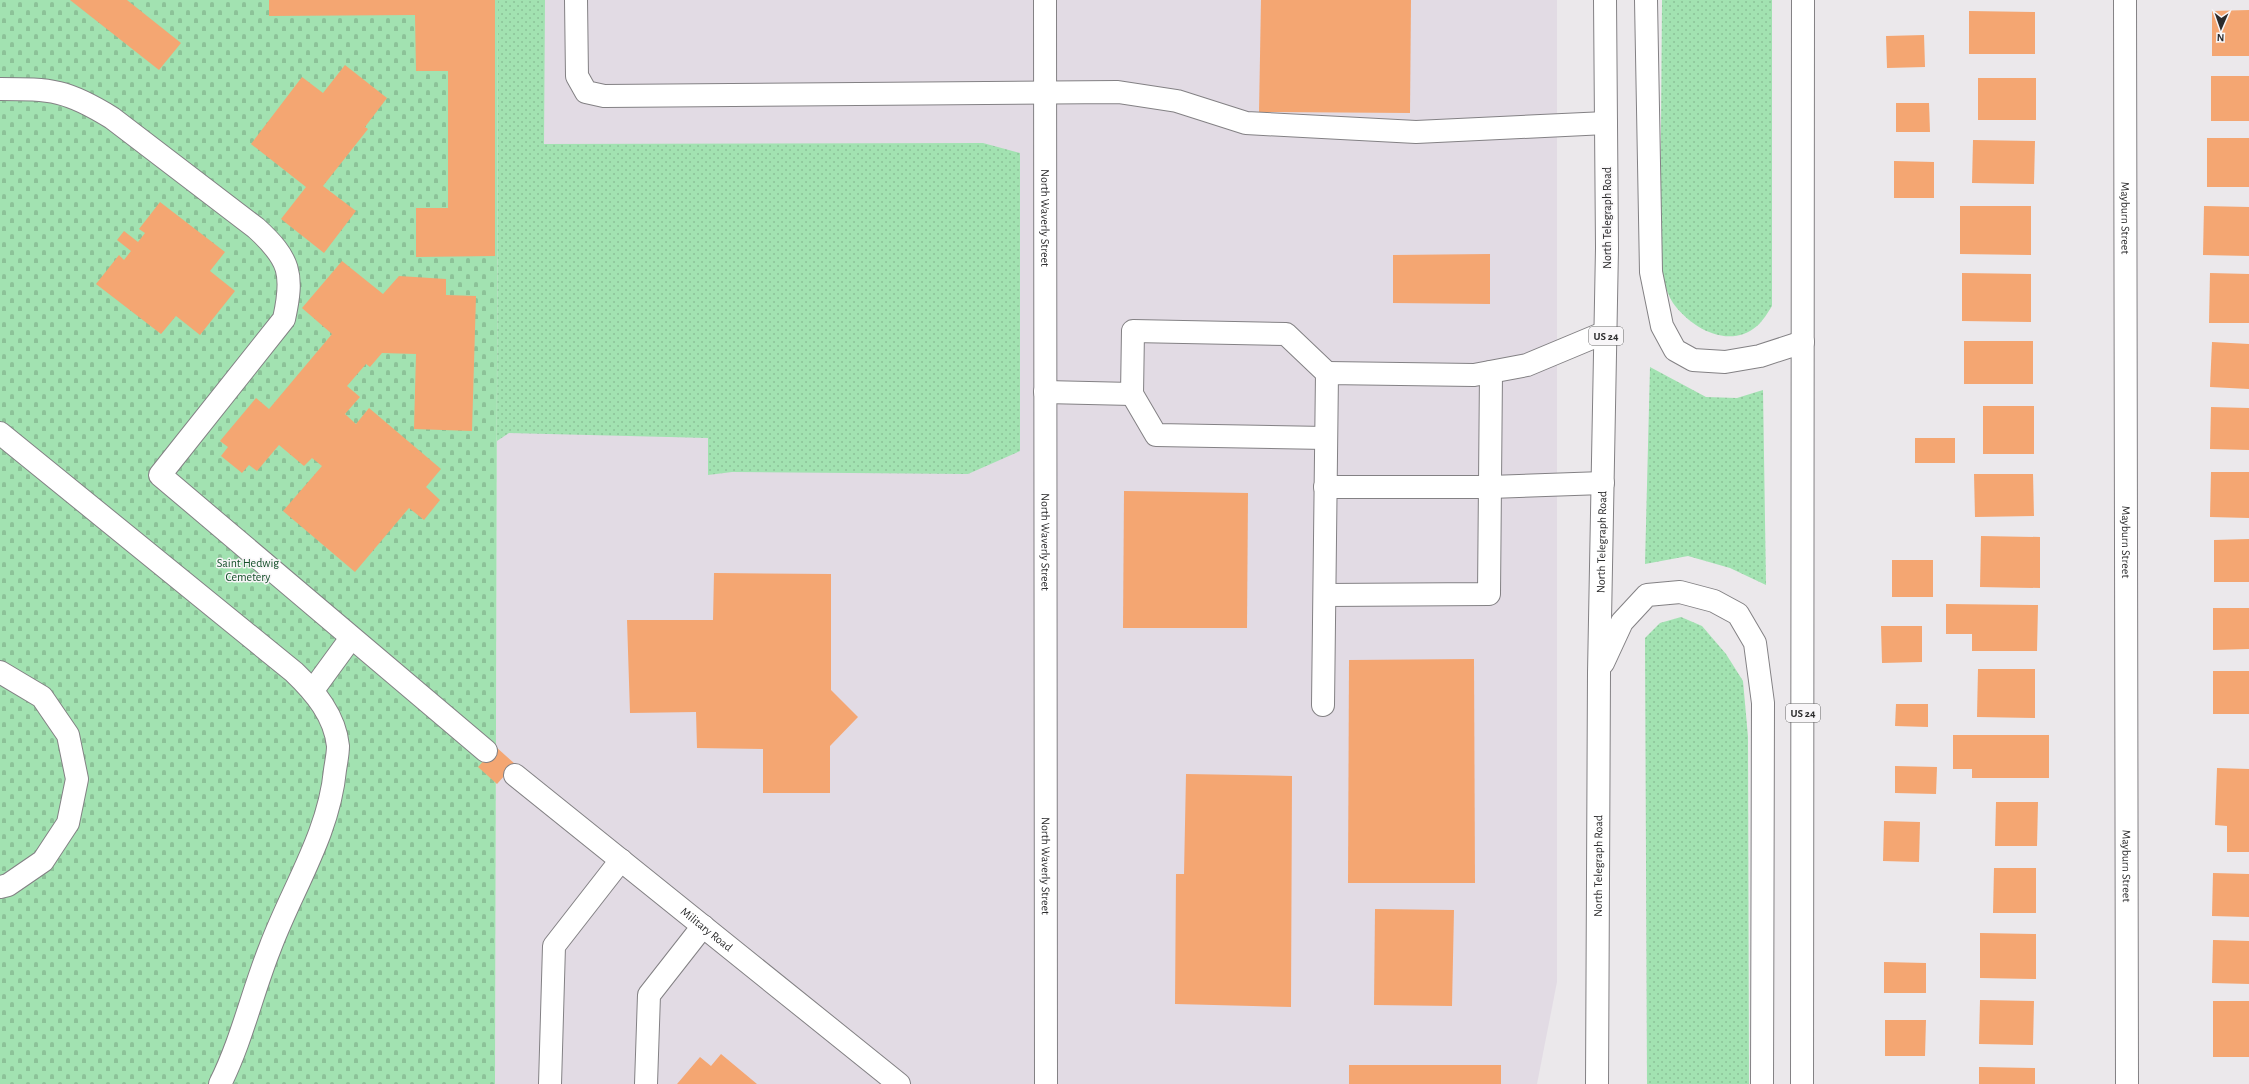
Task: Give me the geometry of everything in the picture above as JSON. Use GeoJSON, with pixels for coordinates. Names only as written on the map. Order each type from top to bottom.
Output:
{"type":"FeatureCollection","features":[{"type":"Feature","properties":{"kind":"main road"},"geometry":{"type":"LineString","coordinates":[[576,0],[577,76],[586,92],[604,96],[1045,91],[1118,92],[1178,101],[1246,123],[1416,132],[1606,123]]}},
{"type":"Feature","properties":{"kind":"main road","name":"North Waverly Street"},"geometry":{"type":"LineString","coordinates":[[1045,0],[1046,1084]]}},
{"type":"Feature","properties":{"kind":"main road","name":"North Telegraph Road"},"geometry":{"type":"LineString","coordinates":[[1597,1084],[1599,673],[1606,332],[1605,0]]}},
{"type":"Feature","properties":{"kind":"main road"},"geometry":{"type":"LineString","coordinates":[[1646,0],[1651,272],[1662,326],[1675,350],[1694,360],[1725,362],[1760,356],[1804,342]]}},
{"type":"Feature","properties":{"kind":"main road","name":"US 24"},"geometry":{"type":"LineString","coordinates":[[1802,1084],[1804,342],[1803,0]]}},
{"type":"Feature","properties":{"kind":"main road","name":"Mayburn Street"},"geometry":{"type":"LineString","coordinates":[[2125,0],[2127,1084]]}},
{"type":"Feature","properties":{"kind":"main road"},"geometry":{"type":"LineString","coordinates":[[0,89],[43,89],[65,93],[87,102],[112,118],[256,228],[274,245],[286,264],[290,292],[284,319],[160,475],[486,751]]}},
{"type":"Feature","properties":{"kind":"main road"},"geometry":{"type":"LineString","coordinates":[[1326,438],[1156,435],[1132,394],[1133,331],[1286,334],[1326,373],[1474,375],[1527,365],[1606,332]]}},
{"type":"Feature","properties":{"kind":"main road"},"geometry":{"type":"LineString","coordinates":[[1325,594],[1489,594],[1491,372]]}},
{"type":"Feature","properties":{"kind":"main road"},"geometry":{"type":"LineString","coordinates":[[1323,705],[1326,373]]}},
{"type":"Feature","properties":{"kind":"main road"},"geometry":{"type":"LineString","coordinates":[[1046,392],[1132,394]]}},
{"type":"Feature","properties":{"kind":"main road"},"geometry":{"type":"LineString","coordinates":[[0,433],[313,690],[329,716],[338,746],[333,793],[323,828],[270,948],[241,1036],[220,1084]]}},
{"type":"Feature","properties":{"kind":"main road"},"geometry":{"type":"LineString","coordinates":[[1325,487],[1490,487],[1603,483]]}},
{"type":"Feature","properties":{"kind":"main road"},"geometry":{"type":"LineString","coordinates":[[1599,673],[1622,622],[1647,595],[1680,592],[1714,601],[1738,614],[1755,643],[1763,703],[1762,1084]]}},
{"type":"Feature","properties":{"kind":"main road"},"geometry":{"type":"LineString","coordinates":[[313,690],[351,638]]}},
{"type":"Feature","properties":{"kind":"main road"},"geometry":{"type":"LineString","coordinates":[[0,672],[42,697],[68,735],[77,779],[68,823],[43,861],[8,885],[0,887]]}},
{"type":"Feature","properties":{"kind":"main road","name":"Military Road"},"geometry":{"type":"LineString","coordinates":[[515,775],[899,1084]]}},
{"type":"Feature","properties":{"kind":"main road"},"geometry":{"type":"LineString","coordinates":[[550,1084],[554,946],[621,860]]}},
{"type":"Feature","properties":{"kind":"main road"},"geometry":{"type":"LineString","coordinates":[[646,1084],[649,995],[703,926]]}},
{"type":"Feature","properties":{"kind":"shaded area"},"geometry":{"type":"Polygon","coordinates":[[[498,0],[1557,0],[1557,982],[1537,1084],[495,1084],[498,0]]]}},
{"type":"Feature","properties":{"kind":"green space","name":"Saint Hedwig Cemetery"},"geometry":{"type":"Polygon","coordinates":[[[0,0],[498,0],[495,1084],[0,1084],[0,0]]]}},
{"type":"Feature","properties":{"kind":"green space"},"geometry":{"type":"Polygon","coordinates":[[[498,0],[545,0],[544,144],[983,143],[1020,153],[1020,451],[968,474],[732,472],[708,475],[708,438],[509,433],[497,441],[498,0]]]}},
{"type":"Feature","properties":{"kind":"green space"},"geometry":{"type":"Polygon","coordinates":[[[1662,0],[1772,0],[1772,306],[1757,326],[1746,333],[1735,336],[1723,336],[1711,333],[1690,321],[1673,303],[1663,277],[1660,261],[1662,0]]]}},
{"type":"Feature","properties":{"kind":"green space"},"geometry":{"type":"Polygon","coordinates":[[[1650,367],[1706,397],[1737,398],[1763,390],[1766,585],[1730,568],[1688,556],[1645,564],[1650,367]]]}},
{"type":"Feature","properties":{"kind":"green space"},"geometry":{"type":"Polygon","coordinates":[[[1681,617],[1702,626],[1726,654],[1743,681],[1748,737],[1749,1084],[1647,1084],[1645,638],[1660,623],[1681,617]]]}},
{"type":"Feature","properties":{"kind":"building"},"geometry":{"type":"Polygon","coordinates":[[[70,0],[127,0],[181,43],[159,70],[70,0]]]}},
{"type":"Feature","properties":{"kind":"building"},"geometry":{"type":"Polygon","coordinates":[[[269,0],[495,0],[495,256],[416,257],[416,208],[448,208],[448,71],[416,71],[415,15],[269,16],[269,0]]]}},
{"type":"Feature","properties":{"kind":"building"},"geometry":{"type":"Polygon","coordinates":[[[1261,0],[1411,0],[1410,113],[1259,112],[1261,0]]]}},
{"type":"Feature","properties":{"kind":"building"},"geometry":{"type":"Polygon","coordinates":[[[2249,10],[2249,56],[2212,56],[2212,11],[2249,10]]]}},
{"type":"Feature","properties":{"kind":"building"},"geometry":{"type":"Polygon","coordinates":[[[1969,11],[2035,12],[2035,54],[1969,54],[1969,11]]]}},
{"type":"Feature","properties":{"kind":"building"},"geometry":{"type":"Polygon","coordinates":[[[1924,35],[1925,67],[1887,68],[1886,36],[1924,35]]]}},
{"type":"Feature","properties":{"kind":"building"},"geometry":{"type":"Polygon","coordinates":[[[345,65],[387,98],[365,127],[368,129],[323,186],[356,211],[324,253],[281,219],[306,187],[251,144],[302,77],[323,93],[345,65]]]}},
{"type":"Feature","properties":{"kind":"building"},"geometry":{"type":"Polygon","coordinates":[[[2211,76],[2249,76],[2249,121],[2211,121],[2211,76]]]}},
{"type":"Feature","properties":{"kind":"building"},"geometry":{"type":"Polygon","coordinates":[[[1978,78],[2036,78],[2036,120],[1978,120],[1978,78]]]}},
{"type":"Feature","properties":{"kind":"building"},"geometry":{"type":"Polygon","coordinates":[[[1896,103],[1929,103],[1930,132],[1896,132],[1896,103]]]}},
{"type":"Feature","properties":{"kind":"building"},"geometry":{"type":"Polygon","coordinates":[[[2207,138],[2249,138],[2249,187],[2207,187],[2207,138]]]}},
{"type":"Feature","properties":{"kind":"building"},"geometry":{"type":"Polygon","coordinates":[[[1973,140],[2035,141],[2034,184],[1972,183],[1973,140]]]}},
{"type":"Feature","properties":{"kind":"building"},"geometry":{"type":"Polygon","coordinates":[[[1894,161],[1934,162],[1934,198],[1894,198],[1894,161]]]}},
{"type":"Feature","properties":{"kind":"building"},"geometry":{"type":"Polygon","coordinates":[[[160,202],[225,252],[210,271],[235,291],[200,335],[176,316],[161,334],[96,284],[119,255],[124,260],[131,251],[117,240],[124,231],[138,242],[145,233],[139,229],[160,202]]]}},
{"type":"Feature","properties":{"kind":"building"},"geometry":{"type":"Polygon","coordinates":[[[1960,206],[2031,206],[2031,255],[1960,254],[1960,206]]]}},
{"type":"Feature","properties":{"kind":"building"},"geometry":{"type":"Polygon","coordinates":[[[2204,206],[2249,207],[2249,256],[2203,255],[2204,206]]]}},
{"type":"Feature","properties":{"kind":"building"},"geometry":{"type":"Polygon","coordinates":[[[1490,254],[1490,304],[1393,303],[1393,255],[1490,254]]]}},
{"type":"Feature","properties":{"kind":"building"},"geometry":{"type":"Polygon","coordinates":[[[342,261],[383,294],[399,276],[446,279],[446,295],[476,296],[472,431],[414,429],[416,354],[382,353],[370,367],[366,364],[347,386],[360,397],[345,414],[356,424],[369,408],[441,469],[426,487],[440,500],[424,520],[409,508],[355,572],[283,511],[322,466],[312,458],[304,466],[279,445],[257,471],[249,465],[242,473],[221,456],[228,447],[220,441],[256,398],[269,409],[332,334],[302,308],[342,261]]]}},
{"type":"Feature","properties":{"kind":"building"},"geometry":{"type":"Polygon","coordinates":[[[1962,273],[2031,274],[2031,322],[1962,321],[1962,273]]]}},
{"type":"Feature","properties":{"kind":"building"},"geometry":{"type":"Polygon","coordinates":[[[2210,273],[2249,274],[2249,323],[2209,323],[2210,273]]]}},
{"type":"Feature","properties":{"kind":"building"},"geometry":{"type":"Polygon","coordinates":[[[1964,341],[2033,341],[2033,384],[1964,384],[1964,341]]]}},
{"type":"Feature","properties":{"kind":"building"},"geometry":{"type":"Polygon","coordinates":[[[2212,342],[2249,344],[2249,389],[2210,387],[2212,342]]]}},
{"type":"Feature","properties":{"kind":"building"},"geometry":{"type":"Polygon","coordinates":[[[1983,406],[2034,406],[2034,454],[1983,454],[1983,406]]]}},
{"type":"Feature","properties":{"kind":"building"},"geometry":{"type":"Polygon","coordinates":[[[2211,407],[2249,408],[2249,450],[2210,449],[2211,407]]]}},
{"type":"Feature","properties":{"kind":"building"},"geometry":{"type":"Polygon","coordinates":[[[1915,438],[1955,438],[1955,463],[1915,463],[1915,438]]]}},
{"type":"Feature","properties":{"kind":"building"},"geometry":{"type":"Polygon","coordinates":[[[2211,472],[2249,472],[2249,518],[2210,517],[2211,472]]]}},
{"type":"Feature","properties":{"kind":"building"},"geometry":{"type":"Polygon","coordinates":[[[1974,474],[2033,474],[2034,516],[1975,517],[1974,474]]]}},
{"type":"Feature","properties":{"kind":"building"},"geometry":{"type":"Polygon","coordinates":[[[1124,491],[1248,493],[1247,628],[1123,628],[1124,491]]]}},
{"type":"Feature","properties":{"kind":"building"},"geometry":{"type":"Polygon","coordinates":[[[1981,536],[2040,537],[2040,588],[1980,587],[1981,536]]]}},
{"type":"Feature","properties":{"kind":"building"},"geometry":{"type":"Polygon","coordinates":[[[2249,539],[2249,582],[2214,582],[2214,540],[2249,539]]]}},
{"type":"Feature","properties":{"kind":"building"},"geometry":{"type":"Polygon","coordinates":[[[1892,560],[1933,560],[1933,597],[1892,597],[1892,560]]]}},
{"type":"Feature","properties":{"kind":"building"},"geometry":{"type":"Polygon","coordinates":[[[714,573],[831,574],[831,690],[858,717],[830,746],[830,793],[763,793],[763,749],[697,748],[696,712],[630,713],[627,620],[713,620],[714,573]]]}},
{"type":"Feature","properties":{"kind":"building"},"geometry":{"type":"Polygon","coordinates":[[[1946,604],[2038,605],[2037,651],[1972,651],[1972,634],[1946,634],[1946,604]]]}},
{"type":"Feature","properties":{"kind":"building"},"geometry":{"type":"Polygon","coordinates":[[[2213,608],[2249,608],[2249,649],[2213,650],[2213,608]]]}},
{"type":"Feature","properties":{"kind":"building"},"geometry":{"type":"Polygon","coordinates":[[[1881,626],[1922,626],[1922,662],[1882,663],[1881,626]]]}},
{"type":"Feature","properties":{"kind":"building"},"geometry":{"type":"Polygon","coordinates":[[[1474,659],[1475,883],[1348,883],[1349,660],[1474,659]]]}},
{"type":"Feature","properties":{"kind":"building"},"geometry":{"type":"Polygon","coordinates":[[[1978,669],[2035,669],[2035,718],[1977,717],[1978,669]]]}},
{"type":"Feature","properties":{"kind":"building"},"geometry":{"type":"Polygon","coordinates":[[[2213,671],[2249,671],[2249,714],[2213,714],[2213,671]]]}},
{"type":"Feature","properties":{"kind":"building"},"geometry":{"type":"Polygon","coordinates":[[[1896,704],[1928,704],[1928,727],[1895,726],[1896,704]]]}},
{"type":"Feature","properties":{"kind":"building"},"geometry":{"type":"Polygon","coordinates":[[[1953,735],[2049,735],[2049,778],[1972,778],[1972,769],[1953,769],[1953,735]]]}},
{"type":"Feature","properties":{"kind":"building"},"geometry":{"type":"Polygon","coordinates":[[[496,747],[515,764],[497,784],[478,767],[496,747]]]}},
{"type":"Feature","properties":{"kind":"building"},"geometry":{"type":"Polygon","coordinates":[[[1895,766],[1937,767],[1936,794],[1895,793],[1895,766]]]}},
{"type":"Feature","properties":{"kind":"building"},"geometry":{"type":"Polygon","coordinates":[[[2217,768],[2249,769],[2249,852],[2227,852],[2227,826],[2215,825],[2217,768]]]}},
{"type":"Feature","properties":{"kind":"building"},"geometry":{"type":"Polygon","coordinates":[[[1186,774],[1292,776],[1291,1007],[1175,1004],[1176,874],[1184,874],[1186,774]]]}},
{"type":"Feature","properties":{"kind":"building"},"geometry":{"type":"Polygon","coordinates":[[[1996,802],[2038,802],[2037,846],[1995,846],[1996,802]]]}},
{"type":"Feature","properties":{"kind":"building"},"geometry":{"type":"Polygon","coordinates":[[[1884,821],[1920,822],[1919,862],[1883,861],[1884,821]]]}},
{"type":"Feature","properties":{"kind":"building"},"geometry":{"type":"Polygon","coordinates":[[[1994,868],[2036,868],[2036,913],[1993,913],[1994,868]]]}},
{"type":"Feature","properties":{"kind":"building"},"geometry":{"type":"Polygon","coordinates":[[[2213,873],[2249,874],[2249,917],[2212,916],[2213,873]]]}},
{"type":"Feature","properties":{"kind":"building"},"geometry":{"type":"Polygon","coordinates":[[[1375,909],[1454,910],[1452,1006],[1374,1005],[1375,909]]]}},
{"type":"Feature","properties":{"kind":"building"},"geometry":{"type":"Polygon","coordinates":[[[1980,933],[2036,934],[2036,979],[1980,978],[1980,933]]]}},
{"type":"Feature","properties":{"kind":"building"},"geometry":{"type":"Polygon","coordinates":[[[2213,940],[2249,941],[2249,984],[2212,983],[2213,940]]]}},
{"type":"Feature","properties":{"kind":"building"},"geometry":{"type":"Polygon","coordinates":[[[1884,962],[1926,963],[1926,993],[1884,993],[1884,962]]]}},
{"type":"Feature","properties":{"kind":"building"},"geometry":{"type":"Polygon","coordinates":[[[1980,1000],[2034,1001],[2033,1045],[1979,1044],[1980,1000]]]}},
{"type":"Feature","properties":{"kind":"building"},"geometry":{"type":"Polygon","coordinates":[[[2213,1001],[2249,1001],[2249,1057],[2213,1057],[2213,1001]]]}},
{"type":"Feature","properties":{"kind":"building"},"geometry":{"type":"Polygon","coordinates":[[[1885,1020],[1926,1020],[1925,1056],[1885,1056],[1885,1020]]]}},
{"type":"Feature","properties":{"kind":"building"},"geometry":{"type":"Polygon","coordinates":[[[721,1054],[757,1084],[677,1084],[700,1057],[711,1066],[721,1054]]]}},
{"type":"Feature","properties":{"kind":"building"},"geometry":{"type":"Polygon","coordinates":[[[1349,1065],[1501,1065],[1501,1084],[1349,1084],[1349,1065]]]}},
{"type":"Feature","properties":{"kind":"building"},"geometry":{"type":"Polygon","coordinates":[[[1979,1067],[2035,1068],[2035,1084],[1979,1084],[1979,1067]]]}}]}
